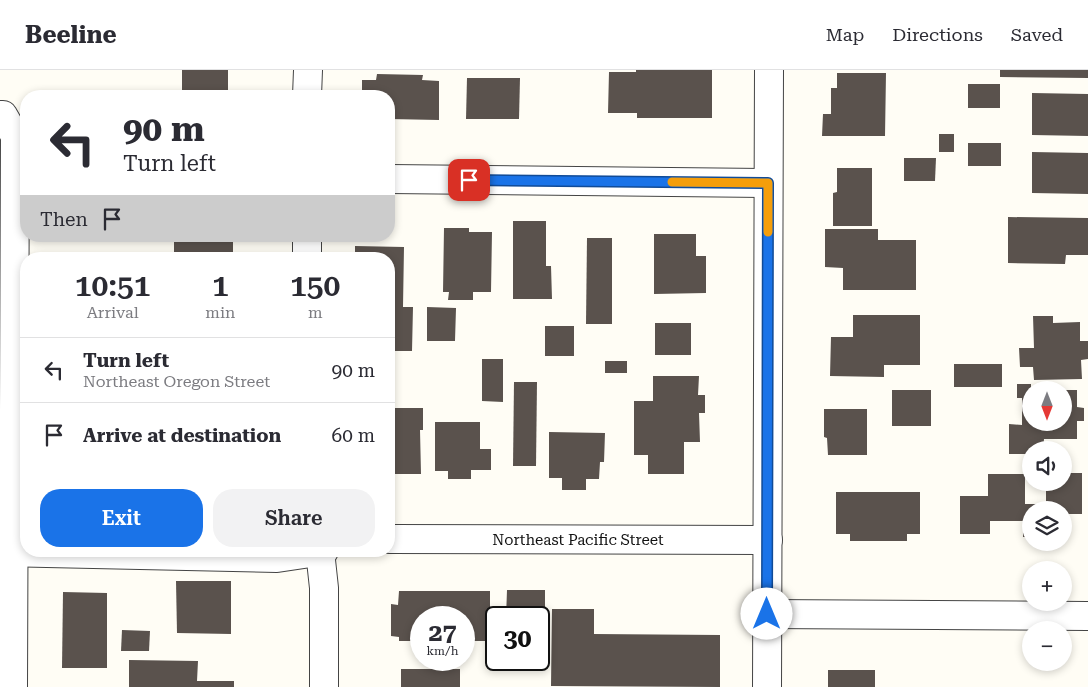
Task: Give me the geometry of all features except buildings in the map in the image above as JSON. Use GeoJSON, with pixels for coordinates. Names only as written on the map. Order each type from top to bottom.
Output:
{"type":"FeatureCollection","features":[{"type":"Feature","properties":{"kind":"street"},"geometry":{"type":"LineString","coordinates":[[307,90],[308,70]]}},
{"type":"Feature","properties":{"kind":"street"},"geometry":{"type":"LineString","coordinates":[[767,687],[769,70]]}},
{"type":"Feature","properties":{"kind":"street"},"geometry":{"type":"LineString","coordinates":[[2,115],[15,136],[6,552],[13,687]]}},
{"type":"Feature","properties":{"kind":"street"},"geometry":{"type":"LineString","coordinates":[[395,179],[768,183]]}},
{"type":"Feature","properties":{"kind":"street","name":"Northeast Pacific Street"},"geometry":{"type":"LineString","coordinates":[[395,539],[768,540]]}},
{"type":"Feature","properties":{"kind":"street"},"geometry":{"type":"LineString","coordinates":[[6,552],[20,552]]}},
{"type":"Feature","properties":{"kind":"street"},"geometry":{"type":"LineString","coordinates":[[232,557],[284,557]]}},
{"type":"Feature","properties":{"kind":"street"},"geometry":{"type":"LineString","coordinates":[[322,557],[324,687]]}},
{"type":"Feature","properties":{"kind":"street"},"geometry":{"type":"LineString","coordinates":[[767,614],[1088,616]]}},
{"type":"Feature","properties":{"kind":"slow traffic"},"geometry":{"type":"LineString","coordinates":[[672,182],[768,183],[768,232]]}},
{"type":"Feature","properties":{"kind":"route"},"geometry":{"type":"LineString","coordinates":[[469,180],[768,183],[767,614]]}}]}
